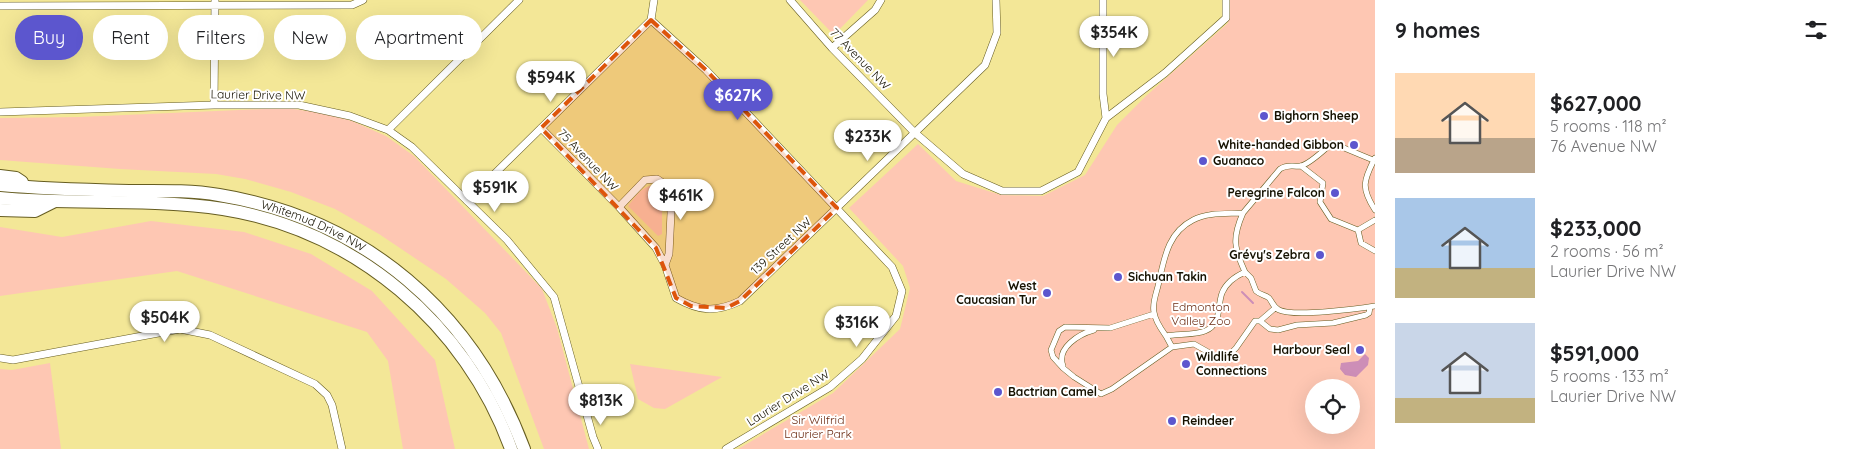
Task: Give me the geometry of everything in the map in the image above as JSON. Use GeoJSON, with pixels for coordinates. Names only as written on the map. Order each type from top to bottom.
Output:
{"type":"FeatureCollection","features":[{"type":"Feature","properties":{"kind":"highway"},"geometry":{"type":"LineString","coordinates":[[0,176],[16,178],[27,187]]}},
{"type":"Feature","properties":{"kind":"highway","name":"Whitemud Drive NW"},"geometry":{"type":"LineString","coordinates":[[0,185],[176,191],[219,195],[300,216],[355,243],[397,270],[423,293],[454,325],[492,378],[524,449]]}},
{"type":"Feature","properties":{"kind":"highway","name":"Whitemud Drive NW"},"geometry":{"type":"LineString","coordinates":[[0,198],[182,205],[223,209],[283,224],[321,239],[372,268],[394,284],[419,306],[449,338],[485,392],[511,449]]}},
{"type":"Feature","properties":{"kind":"highway"},"geometry":{"type":"LineString","coordinates":[[0,210],[35,211],[56,201]]}},
{"type":"Feature","properties":{"kind":"street"},"geometry":{"type":"LineString","coordinates":[[0,6],[215,2],[352,5],[363,0]]}},
{"type":"Feature","properties":{"kind":"street"},"geometry":{"type":"LineString","coordinates":[[388,130],[519,0]]}},
{"type":"Feature","properties":{"kind":"street"},"geometry":{"type":"LineString","coordinates":[[467,201],[651,20],[654,0]]}},
{"type":"Feature","properties":{"kind":"street","name":"77 Avenue NW"},"geometry":{"type":"LineString","coordinates":[[790,0],[832,48],[914,132],[963,174],[1002,191],[1041,191],[1078,172],[1106,118]]}},
{"type":"Feature","properties":{"kind":"street"},"geometry":{"type":"LineString","coordinates":[[832,48],[875,10],[881,0]]}},
{"type":"Feature","properties":{"kind":"street"},"geometry":{"type":"LineString","coordinates":[[837,208],[985,65],[997,33],[996,0]]}},
{"type":"Feature","properties":{"kind":"street"},"geometry":{"type":"LineString","coordinates":[[1103,0],[1103,94],[1106,118]]}},
{"type":"Feature","properties":{"kind":"street"},"geometry":{"type":"LineString","coordinates":[[1106,118],[1165,73],[1226,18],[1226,0]]}},
{"type":"Feature","properties":{"kind":"street"},"geometry":{"type":"LineString","coordinates":[[214,106],[215,2]]}},
{"type":"Feature","properties":{"kind":"street","name":"Laurier Drive NW"},"geometry":{"type":"LineString","coordinates":[[651,20],[706,70],[892,267],[902,291],[896,316],[862,359],[830,388],[726,449]]}},
{"type":"Feature","properties":{"kind":"street","name":"Laurier Drive NW"},"geometry":{"type":"LineString","coordinates":[[0,112],[299,105],[350,116],[388,130],[412,147],[507,240],[554,298],[598,449]]}},
{"type":"Feature","properties":{"kind":"street","name":"75 Avenue NW"},"geometry":{"type":"LineString","coordinates":[[541,128],[619,207],[656,248],[665,265],[676,298],[691,306],[708,309],[726,308],[740,301]]}},
{"type":"Feature","properties":{"kind":"street"},"geometry":{"type":"LineString","coordinates":[[1301,166],[1332,143],[1374,158],[1364,187],[1375,210]]}},
{"type":"Feature","properties":{"kind":"street"},"geometry":{"type":"LineString","coordinates":[[1358,230],[1331,219],[1320,202],[1323,182],[1301,166],[1286,165],[1280,169],[1243,213],[1236,231],[1235,246],[1245,272],[1252,278],[1256,291],[1267,296],[1275,308],[1291,313],[1373,307]]}},
{"type":"Feature","properties":{"kind":"street","name":"75 Avenue NW"},"geometry":{"type":"LineString","coordinates":[[619,207],[645,180],[657,179],[666,185],[670,196],[671,213],[669,254],[665,265]]}},
{"type":"Feature","properties":{"kind":"street","name":"139 Street NW"},"geometry":{"type":"LineString","coordinates":[[740,301],[837,208]]}},
{"type":"Feature","properties":{"kind":"street"},"geometry":{"type":"LineString","coordinates":[[1172,347],[1154,314],[1154,304],[1166,251],[1170,242],[1189,222],[1204,216],[1243,213]]}},
{"type":"Feature","properties":{"kind":"street"},"geometry":{"type":"LineString","coordinates":[[1358,230],[1375,220]]}},
{"type":"Feature","properties":{"kind":"street"},"geometry":{"type":"LineString","coordinates":[[1358,230],[1361,243],[1375,251]]}},
{"type":"Feature","properties":{"kind":"street"},"geometry":{"type":"LineString","coordinates":[[1166,336],[1199,333],[1209,329],[1217,319],[1222,293],[1234,278],[1245,272]]}},
{"type":"Feature","properties":{"kind":"street"},"geometry":{"type":"LineString","coordinates":[[1260,321],[1270,329],[1278,330],[1297,325],[1333,323],[1366,315],[1373,307]]}},
{"type":"Feature","properties":{"kind":"street"},"geometry":{"type":"LineString","coordinates":[[1154,314],[1110,328],[1098,329],[1069,326],[1058,331],[1051,352],[1052,357],[1066,371],[1101,394],[1112,389],[1172,347],[1194,344],[1217,357],[1227,357],[1240,344],[1253,323],[1260,321],[1275,308]]}},
{"type":"Feature","properties":{"kind":"street"},"geometry":{"type":"LineString","coordinates":[[1318,324],[1319,311]]}},
{"type":"Feature","properties":{"kind":"street"},"geometry":{"type":"LineString","coordinates":[[0,358],[13,360],[180,329],[210,335],[315,384],[327,395],[332,405],[342,449]]}},
{"type":"Feature","properties":{"kind":"street"},"geometry":{"type":"LineString","coordinates":[[1066,371],[1061,359],[1065,348],[1082,334],[1098,329]]}},
{"type":"Feature","properties":{"kind":"highlighted area"},"geometry":{"type":"Polygon","coordinates":[[[651,20],[706,70],[837,208],[740,301],[726,308],[691,306],[676,298],[656,248],[541,128],[651,20]]]}},
{"type":"Feature","properties":{"kind":"green space"},"geometry":{"type":"Polygon","coordinates":[[[800,0],[868,0],[834,35],[800,0]]]}},
{"type":"Feature","properties":{"kind":"green space","name":"Edmonton Valley Zoo"},"geometry":{"type":"Polygon","coordinates":[[[1229,0],[1375,0],[1375,449],[738,449],[833,393],[900,329],[910,288],[903,266],[849,208],[918,144],[956,181],[1001,195],[1043,196],[1085,175],[1117,125],[1146,96],[1228,23],[1229,0]]]}},
{"type":"Feature","properties":{"kind":"green space"},"geometry":{"type":"Polygon","coordinates":[[[286,108],[322,113],[352,121],[386,136],[414,156],[542,289],[557,328],[589,449],[544,449],[501,333],[485,313],[446,279],[379,234],[335,209],[291,192],[245,179],[216,174],[0,160],[0,118],[79,117],[286,108]]]}},
{"type":"Feature","properties":{"kind":"green space"},"geometry":{"type":"Polygon","coordinates":[[[656,185],[662,192],[662,234],[658,236],[628,206],[643,189],[656,185]]]}},
{"type":"Feature","properties":{"kind":"green space"},"geometry":{"type":"Polygon","coordinates":[[[151,221],[244,232],[311,254],[372,291],[435,360],[455,449],[403,449],[388,361],[367,332],[177,271],[0,296],[0,227],[62,237],[151,221]]]}},
{"type":"Feature","properties":{"kind":"green space"},"geometry":{"type":"Polygon","coordinates":[[[50,363],[61,449],[0,449],[0,369],[12,370],[50,363]]]}},
{"type":"Feature","properties":{"kind":"green space"},"geometry":{"type":"Polygon","coordinates":[[[630,364],[722,377],[665,409],[654,408],[638,399],[630,364]]]}},
{"type":"Feature","properties":{"kind":"shaded area"},"geometry":{"type":"Polygon","coordinates":[[[1365,354],[1369,358],[1368,365],[1356,377],[1345,375],[1340,369],[1341,363],[1358,361],[1365,354]]]}},
{"type":"Feature","properties":{"kind":"waterway"},"geometry":{"type":"LineString","coordinates":[[1242,292],[1253,303]]}},
{"type":"Feature","properties":{"kind":"place","name":"Bighorn Sheep"},"geometry":{"type":"Point","coordinates":[1264,116]}},
{"type":"Feature","properties":{"kind":"place","name":"White-handed Gibbon"},"geometry":{"type":"Point","coordinates":[1354,145]}},
{"type":"Feature","properties":{"kind":"place","name":"Guanaco"},"geometry":{"type":"Point","coordinates":[1203,161]}},
{"type":"Feature","properties":{"kind":"place","name":"Peregrine Falcon"},"geometry":{"type":"Point","coordinates":[1335,193]}},
{"type":"Feature","properties":{"kind":"place","name":"Grévy's Zebra"},"geometry":{"type":"Point","coordinates":[1320,255]}},
{"type":"Feature","properties":{"kind":"place","name":"Sichuan Takin"},"geometry":{"type":"Point","coordinates":[1118,277]}},
{"type":"Feature","properties":{"kind":"place","name":"West Caucasian Tur"},"geometry":{"type":"Point","coordinates":[1047,293]}},
{"type":"Feature","properties":{"kind":"place","name":"Harbour Seal"},"geometry":{"type":"Point","coordinates":[1360,350]}},
{"type":"Feature","properties":{"kind":"place","name":"Wildlife Connections"},"geometry":{"type":"Point","coordinates":[1186,364]}},
{"type":"Feature","properties":{"kind":"place","name":"Bactrian Camel"},"geometry":{"type":"Point","coordinates":[998,392]}},
{"type":"Feature","properties":{"kind":"place","name":"Reindeer"},"geometry":{"type":"Point","coordinates":[1172,421]}},
{"type":"Feature","properties":{"kind":"park label","name":"Sir Wilfrid Laurier Park"},"geometry":{"type":"Point","coordinates":[818,427]}}]}
